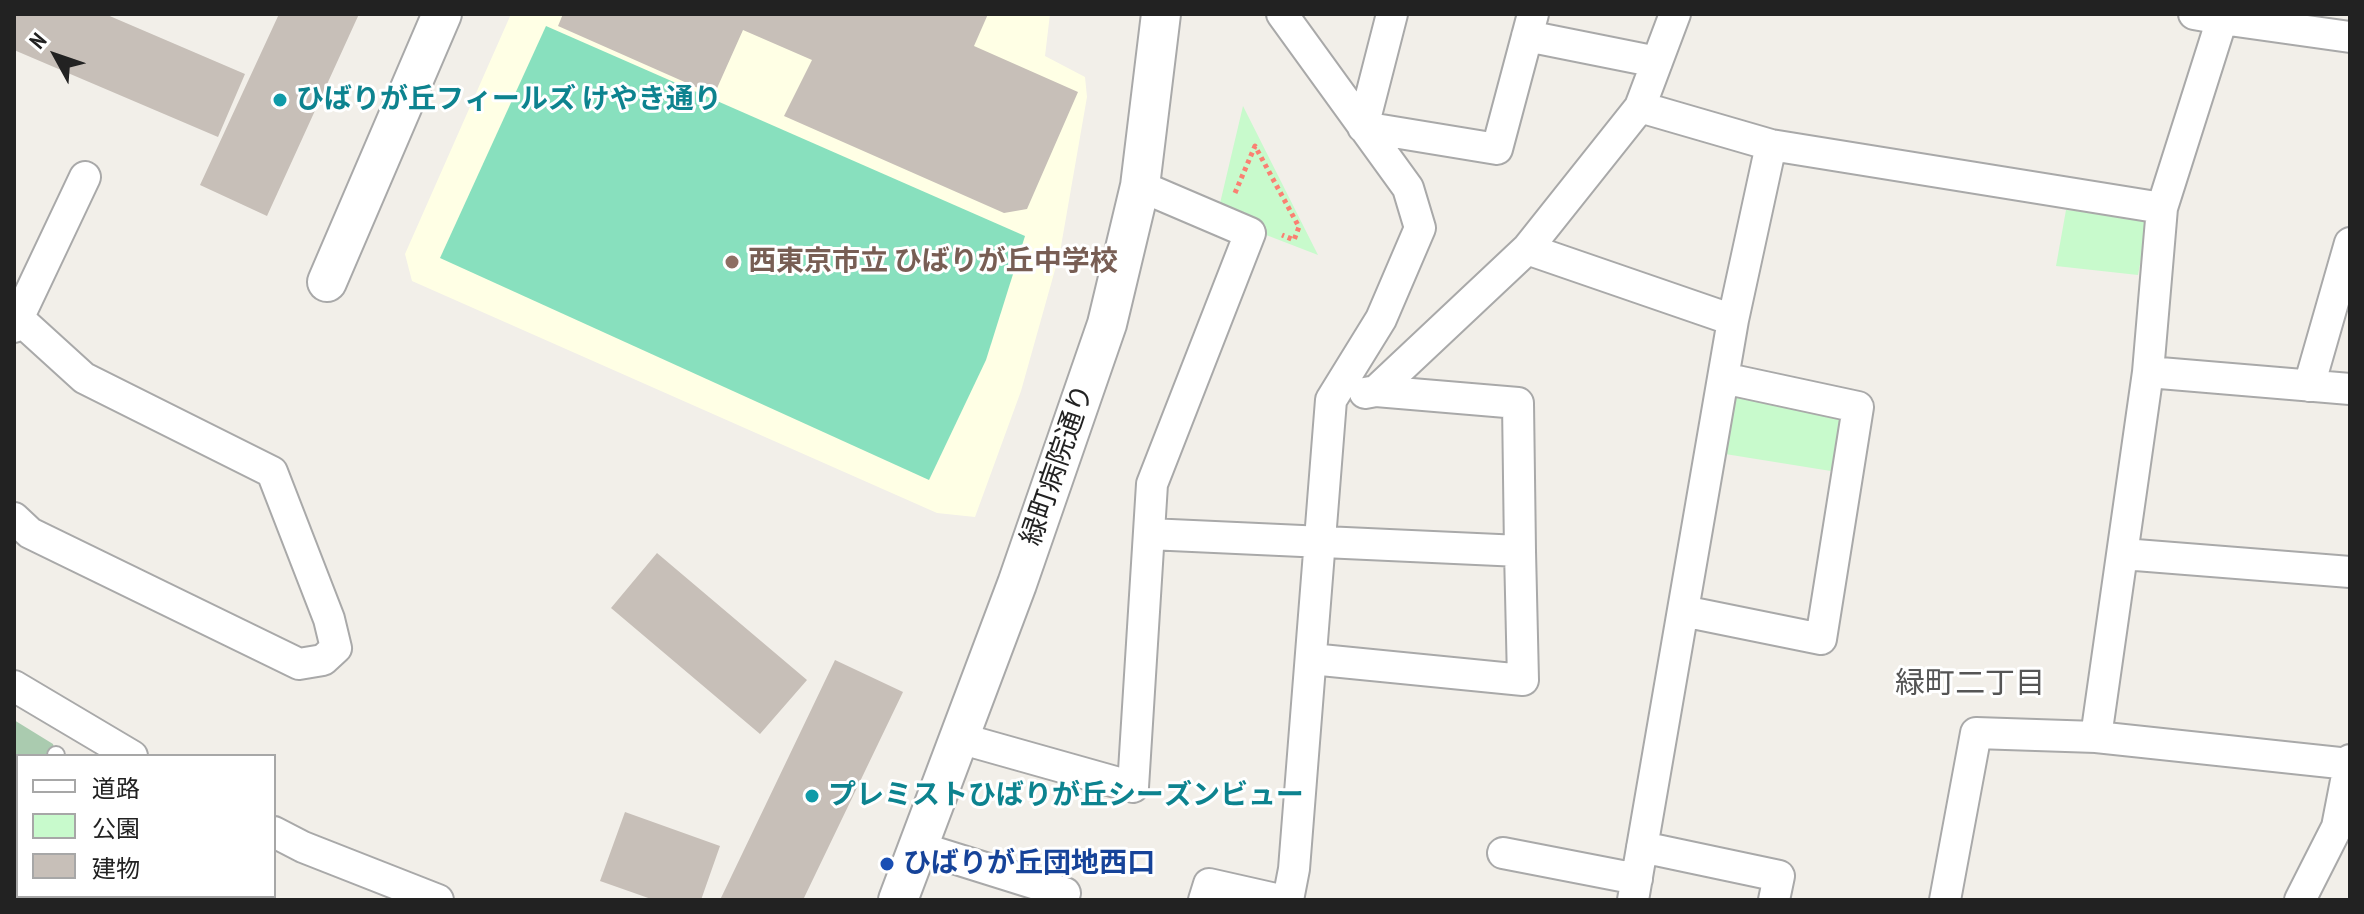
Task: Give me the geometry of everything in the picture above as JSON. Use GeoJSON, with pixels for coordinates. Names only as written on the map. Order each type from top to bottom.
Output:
{"type":"FeatureCollection","features":[{"type":"Feature","properties":{"kind":"street"},"geometry":{"type":"LineString","coordinates":[[327,282],[442,14]]}},
{"type":"Feature","properties":{"kind":"street","name":"緑町病院通り"},"geometry":{"type":"LineString","coordinates":[[898,900],[1017,584],[1107,324],[1140,186],[1161,14]]}},
{"type":"Feature","properties":{"kind":"street"},"geometry":{"type":"LineString","coordinates":[[1282,14],[1408,188],[1420,228],[1381,319],[1331,400],[1317,542],[1294,869],[1288,900]]}},
{"type":"Feature","properties":{"kind":"street"},"geometry":{"type":"LineString","coordinates":[[1363,127],[1392,14]]}},
{"type":"Feature","properties":{"kind":"street"},"geometry":{"type":"LineString","coordinates":[[1376,391],[1527,249],[1640,107],[1675,14]]}},
{"type":"Feature","properties":{"kind":"street"},"geometry":{"type":"LineString","coordinates":[[2096,737],[2148,372],[2162,208],[2208,16],[2350,37]]}},
{"type":"Feature","properties":{"kind":"street"},"geometry":{"type":"LineString","coordinates":[[1363,127],[1497,149],[1530,25],[1657,62]]}},
{"type":"Feature","properties":{"kind":"street"},"geometry":{"type":"LineString","coordinates":[[1640,107],[1771,145],[2162,208]]}},
{"type":"Feature","properties":{"kind":"street"},"geometry":{"type":"LineString","coordinates":[[1503,853],[1635,889],[1733,320],[1771,145]]}},
{"type":"Feature","properties":{"kind":"street"},"geometry":{"type":"LineString","coordinates":[[14,518],[30,533],[299,664],[323,660],[336,648],[329,619],[272,472],[84,378],[16,322],[85,177]]}},
{"type":"Feature","properties":{"kind":"street"},"geometry":{"type":"LineString","coordinates":[[959,738],[1133,787],[1152,484],[1250,233],[1140,186]]}},
{"type":"Feature","properties":{"kind":"street"},"geometry":{"type":"LineString","coordinates":[[2309,386],[2350,243]]}},
{"type":"Feature","properties":{"kind":"street"},"geometry":{"type":"LineString","coordinates":[[1527,249],[1733,320]]}},
{"type":"Feature","properties":{"kind":"street"},"geometry":{"type":"LineString","coordinates":[[2148,372],[2350,389]]}},
{"type":"Feature","properties":{"kind":"street"},"geometry":{"type":"LineString","coordinates":[[1683,611],[1821,639],[1858,407],[1723,378]]}},
{"type":"Feature","properties":{"kind":"street"},"geometry":{"type":"LineString","coordinates":[[1311,659],[1523,680],[1518,403],[1376,391],[1331,400]]}},
{"type":"Feature","properties":{"kind":"street"},"geometry":{"type":"LineString","coordinates":[[1149,534],[1520,551]]}},
{"type":"Feature","properties":{"kind":"street"},"geometry":{"type":"LineString","coordinates":[[2123,554],[2350,572]]}},
{"type":"Feature","properties":{"kind":"street"},"geometry":{"type":"LineString","coordinates":[[14,686],[80,742],[125,754]]}},
{"type":"Feature","properties":{"kind":"street"},"geometry":{"type":"LineString","coordinates":[[1950,900],[1976,733],[2096,737],[2350,762],[2337,827],[2300,900]]}},
{"type":"Feature","properties":{"kind":"street"},"geometry":{"type":"LineString","coordinates":[[276,833],[303,847],[438,900]]}},
{"type":"Feature","properties":{"kind":"street"},"geometry":{"type":"LineString","coordinates":[[918,847],[1065,893],[1063,900]]}},
{"type":"Feature","properties":{"kind":"street"},"geometry":{"type":"LineString","coordinates":[[1642,847],[1779,876],[1774,900]]}},
{"type":"Feature","properties":{"kind":"street"},"geometry":{"type":"LineString","coordinates":[[1204,900],[1209,884],[1280,900]]}},
{"type":"Feature","properties":{"kind":"shaded area","name":"西東京市立 ひばりが丘中学校"},"geometry":{"type":"Polygon","coordinates":[[[511,14],[1050,14],[1045,56],[1085,77],[1087,97],[1060,252],[1021,391],[975,517],[937,513],[412,281],[405,254],[511,14]]]}},
{"type":"Feature","properties":{"kind":"shaded area"},"geometry":{"type":"Polygon","coordinates":[[[14,720],[53,744],[56,754],[16,754],[16,898],[74,900],[14,900],[14,720]]]}},
{"type":"Feature","properties":{"kind":"green space"},"geometry":{"type":"Polygon","coordinates":[[[546,26],[1025,236],[986,360],[929,480],[440,258],[546,26]]]}},
{"type":"Feature","properties":{"kind":"green space"},"geometry":{"type":"Polygon","coordinates":[[[1243,106],[1318,255],[1217,216],[1243,106]]]}},
{"type":"Feature","properties":{"kind":"green space"},"geometry":{"type":"Polygon","coordinates":[[[2066,210],[2149,218],[2138,275],[2056,266],[2066,210]]]}},
{"type":"Feature","properties":{"kind":"green space"},"geometry":{"type":"Polygon","coordinates":[[[1731,389],[1850,414],[1837,472],[1719,453],[1731,389]]]}},
{"type":"Feature","properties":{"kind":"building"},"geometry":{"type":"Polygon","coordinates":[[[14,14],[105,14],[245,74],[218,137],[14,50],[14,14]]]}},
{"type":"Feature","properties":{"kind":"building","name":"ひばりが丘フィールズ けやき通り"},"geometry":{"type":"Polygon","coordinates":[[[279,14],[359,14],[267,216],[200,185],[279,14]]]}},
{"type":"Feature","properties":{"kind":"building"},"geometry":{"type":"Polygon","coordinates":[[[563,14],[988,14],[974,46],[1078,92],[1027,209],[1004,213],[784,116],[812,60],[743,30],[714,95],[558,26],[563,14]]]}},
{"type":"Feature","properties":{"kind":"building","name":"プレミストひばりが丘シーズンビュー"},"geometry":{"type":"Polygon","coordinates":[[[657,553],[807,680],[760,734],[611,608],[657,553]]]}},
{"type":"Feature","properties":{"kind":"building","name":"プレミストひばりが丘シーズンビュー"},"geometry":{"type":"Polygon","coordinates":[[[835,660],[903,692],[803,900],[720,900],[835,660]]]}},
{"type":"Feature","properties":{"kind":"building"},"geometry":{"type":"Polygon","coordinates":[[[625,812],[720,846],[701,900],[654,900],[600,881],[625,812]]]}},
{"type":"Feature","properties":{"kind":"place","name":"ひばりが丘フィールズ けやき通り"},"geometry":{"type":"Point","coordinates":[280,100]}},
{"type":"Feature","properties":{"kind":"place","name":"西東京市立 ひばりが丘中学校"},"geometry":{"type":"Point","coordinates":[732,262]}},
{"type":"Feature","properties":{"kind":"place","name":"プレミストひばりが丘シーズンビュー"},"geometry":{"type":"Point","coordinates":[812,796]}},
{"type":"Feature","properties":{"kind":"place","name":"ひばりが丘団地西口"},"geometry":{"type":"Point","coordinates":[887,864]}},
{"type":"Feature","properties":{"kind":"district","name":"緑町二丁目"},"geometry":{"type":"Point","coordinates":[1970,684]}}]}
